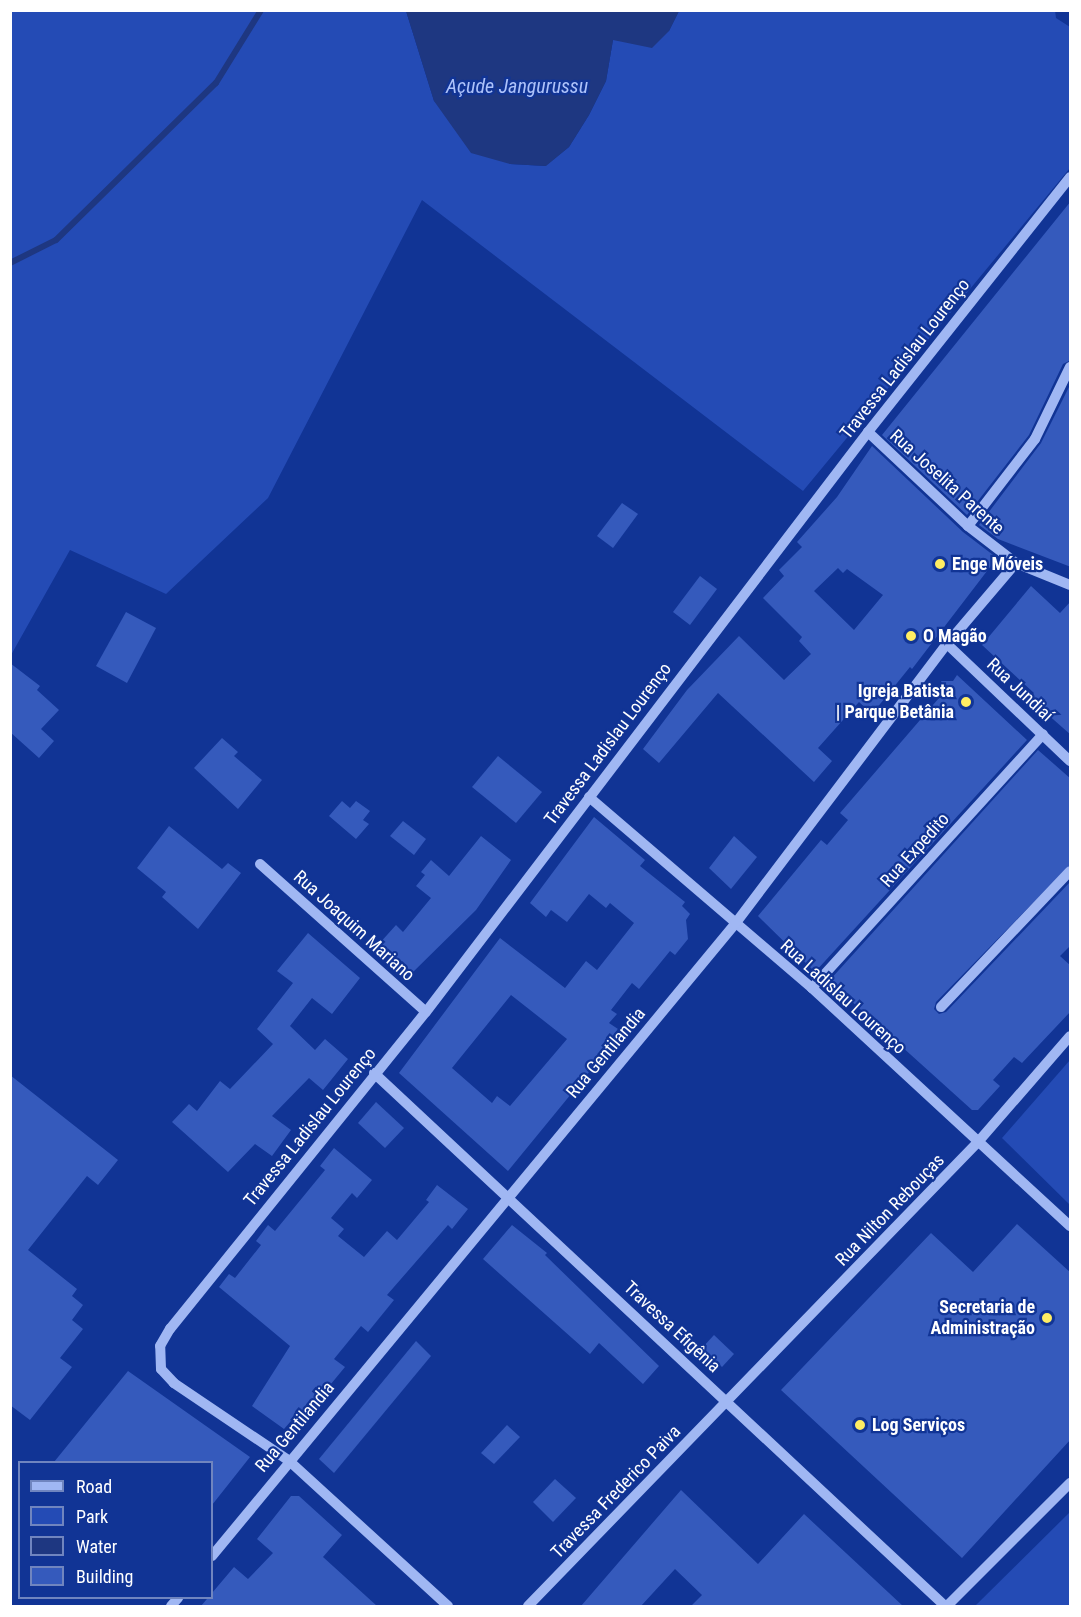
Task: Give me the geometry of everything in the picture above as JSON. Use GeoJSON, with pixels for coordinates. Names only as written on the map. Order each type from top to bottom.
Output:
{"type":"FeatureCollection","features":[{"type":"Feature","properties":{"kind":"street","name":"Travessa Ladislau Lourenço"},"geometry":{"type":"LineString","coordinates":[[448,1606],[288,1461],[190,1397],[161,1370],[160,1346],[170,1329],[374,1073],[426,1012],[868,432],[1071,177]]}},
{"type":"Feature","properties":{"kind":"street"},"geometry":{"type":"LineString","coordinates":[[968,526],[1035,439],[1071,367]]}},
{"type":"Feature","properties":{"kind":"street","name":"Rua Joselita Parente"},"geometry":{"type":"LineString","coordinates":[[868,432],[968,526],[1016,563],[1071,585]]}},
{"type":"Feature","properties":{"kind":"street","name":"Rua Gentilandia"},"geometry":{"type":"LineString","coordinates":[[213,1555],[288,1461],[735,924],[947,644],[1016,563]]}},
{"type":"Feature","properties":{"kind":"street","name":"Rua Jundiaí"},"geometry":{"type":"LineString","coordinates":[[947,644],[1071,761]]}},
{"type":"Feature","properties":{"kind":"street","name":"Rua Expedito"},"geometry":{"type":"LineString","coordinates":[[812,988],[1043,734]]}},
{"type":"Feature","properties":{"kind":"street","name":"Rua Ladislau Lourenço"},"geometry":{"type":"LineString","coordinates":[[589,797],[812,988],[1071,1226]]}},
{"type":"Feature","properties":{"kind":"street","name":"Rua Joaquim Mariano"},"geometry":{"type":"LineString","coordinates":[[260,864],[426,1012]]}},
{"type":"Feature","properties":{"kind":"street"},"geometry":{"type":"LineString","coordinates":[[941,1007],[1071,871]]}},
{"type":"Feature","properties":{"kind":"street","name":"Rua Nilton Rebouças"},"geometry":{"type":"LineString","coordinates":[[728,1401],[978,1142],[1071,1036]]}},
{"type":"Feature","properties":{"kind":"street","name":"Travessa Efigênia"},"geometry":{"type":"LineString","coordinates":[[374,1073],[509,1196],[946,1606]]}},
{"type":"Feature","properties":{"kind":"street","name":"Travessa Frederico Paiva"},"geometry":{"type":"LineString","coordinates":[[528,1606],[728,1401]]}},
{"type":"Feature","properties":{"kind":"street"},"geometry":{"type":"LineString","coordinates":[[946,1606],[1071,1483]]}},
{"type":"Feature","properties":{"kind":"green space"},"geometry":{"type":"Polygon","coordinates":[[[1055,10],[1056,18],[1070,27],[1070,168],[803,491],[422,200],[268,498],[166,594],[70,550],[11,655],[11,11],[406,11],[434,101],[510,164],[545,166],[569,147],[589,115],[606,81],[613,40],[669,31],[679,11],[1055,10]]]}},
{"type":"Feature","properties":{"kind":"green space"},"geometry":{"type":"Polygon","coordinates":[[[1070,1060],[1070,1205],[1002,1138],[1070,1060]]]}},
{"type":"Feature","properties":{"kind":"green space"},"geometry":{"type":"Polygon","coordinates":[[[1069,1513],[1070,1606],[975,1606],[1069,1513]]]}},
{"type":"Feature","properties":{"kind":"water","name":"Açude Jangurussu"},"geometry":{"type":"Polygon","coordinates":[[[406,10],[679,11],[669,31],[652,48],[613,40],[606,81],[589,115],[569,147],[546,166],[510,164],[471,153],[434,101],[406,10]]]}},
{"type":"Feature","properties":{"kind":"building"},"geometry":{"type":"Polygon","coordinates":[[[1071,201],[1071,360],[1063,364],[1029,435],[967,515],[882,435],[1071,201]]]}},
{"type":"Feature","properties":{"kind":"building"},"geometry":{"type":"Polygon","coordinates":[[[1071,383],[1071,567],[998,539],[979,525],[1041,443],[1071,383]]]}},
{"type":"Feature","properties":{"kind":"building"},"geometry":{"type":"Polygon","coordinates":[[[872,446],[963,532],[997,558],[912,669],[910,667],[872,714],[859,702],[818,748],[832,761],[814,782],[718,693],[659,763],[643,749],[687,690],[739,636],[784,680],[811,654],[799,641],[802,637],[763,598],[784,576],[779,570],[802,547],[797,542],[837,497],[872,446]],[[838,568],[814,591],[854,630],[883,595],[847,569],[843,573],[838,568]]]}},
{"type":"Feature","properties":{"kind":"building"},"geometry":{"type":"Polygon","coordinates":[[[622,503],[638,514],[613,548],[597,536],[622,503]]]}},
{"type":"Feature","properties":{"kind":"building"},"geometry":{"type":"Polygon","coordinates":[[[700,576],[717,589],[690,625],[673,612],[700,576]]]}},
{"type":"Feature","properties":{"kind":"building"},"geometry":{"type":"Polygon","coordinates":[[[1031,586],[1060,613],[1071,601],[1071,735],[1029,698],[1034,693],[982,645],[1031,586]]]}},
{"type":"Feature","properties":{"kind":"building"},"geometry":{"type":"Polygon","coordinates":[[[126,612],[156,628],[127,683],[96,666],[126,612]]]}},
{"type":"Feature","properties":{"kind":"building"},"geometry":{"type":"Polygon","coordinates":[[[10,663],[40,686],[37,690],[59,710],[41,729],[54,741],[39,758],[10,732],[10,663]]]}},
{"type":"Feature","properties":{"kind":"building"},"geometry":{"type":"Polygon","coordinates":[[[957,675],[1027,740],[815,972],[758,916],[821,840],[827,845],[848,820],[840,813],[945,691],[941,681],[953,681],[957,675]]]}},
{"type":"Feature","properties":{"kind":"building"},"geometry":{"type":"Polygon","coordinates":[[[222,738],[238,752],[234,756],[262,780],[238,809],[194,768],[222,738]]]}},
{"type":"Feature","properties":{"kind":"building"},"geometry":{"type":"Polygon","coordinates":[[[1038,750],[1071,779],[1071,864],[936,1002],[934,1009],[939,1014],[946,1012],[1071,881],[1071,945],[1060,956],[1071,966],[1071,1011],[1022,1063],[1014,1057],[993,1080],[1000,1086],[978,1110],[972,1110],[829,981],[1038,750]]]}},
{"type":"Feature","properties":{"kind":"building"},"geometry":{"type":"Polygon","coordinates":[[[498,756],[542,792],[516,823],[472,787],[498,756]]]}},
{"type":"Feature","properties":{"kind":"building"},"geometry":{"type":"Polygon","coordinates":[[[342,801],[350,808],[356,801],[370,811],[363,820],[369,824],[356,839],[329,816],[342,801]]]}},
{"type":"Feature","properties":{"kind":"building"},"geometry":{"type":"Polygon","coordinates":[[[594,817],[645,860],[640,866],[685,902],[682,906],[690,914],[686,920],[688,939],[675,955],[670,951],[639,989],[632,983],[611,1010],[617,1014],[609,1023],[618,1029],[591,1063],[594,1066],[508,1171],[399,1073],[500,938],[565,988],[586,961],[597,970],[634,923],[610,903],[606,908],[589,894],[567,922],[551,910],[546,917],[530,903],[594,817]],[[511,995],[452,1068],[492,1103],[497,1096],[510,1106],[567,1039],[511,995]]]}},
{"type":"Feature","properties":{"kind":"building"},"geometry":{"type":"Polygon","coordinates":[[[403,821],[426,839],[414,855],[390,836],[403,821]]]}},
{"type":"Feature","properties":{"kind":"building"},"geometry":{"type":"Polygon","coordinates":[[[169,826],[222,869],[228,863],[241,873],[198,929],[162,897],[166,892],[137,868],[169,826]]]}},
{"type":"Feature","properties":{"kind":"building"},"geometry":{"type":"Polygon","coordinates":[[[481,836],[511,860],[476,910],[410,975],[378,945],[396,925],[403,932],[431,898],[416,886],[425,875],[421,872],[431,860],[449,876],[481,836]]]}},
{"type":"Feature","properties":{"kind":"building"},"geometry":{"type":"Polygon","coordinates":[[[734,836],[757,857],[731,889],[709,868],[734,836]]]}},
{"type":"Feature","properties":{"kind":"building"},"geometry":{"type":"Polygon","coordinates":[[[308,933],[360,978],[332,1014],[312,998],[290,1026],[315,1050],[325,1039],[348,1059],[323,1090],[309,1078],[272,1116],[291,1130],[272,1156],[255,1144],[228,1172],[172,1122],[189,1104],[197,1111],[220,1081],[230,1089],[273,1044],[257,1029],[293,983],[277,971],[308,933]]]}},
{"type":"Feature","properties":{"kind":"building"},"geometry":{"type":"Polygon","coordinates":[[[10,1075],[118,1160],[98,1185],[87,1176],[28,1250],[77,1289],[72,1296],[83,1305],[72,1320],[83,1329],[60,1358],[72,1367],[30,1420],[10,1405],[10,1075]]]}},
{"type":"Feature","properties":{"kind":"building"},"geometry":{"type":"Polygon","coordinates":[[[376,1102],[404,1128],[385,1148],[358,1123],[376,1102]]]}},
{"type":"Feature","properties":{"kind":"building"},"geometry":{"type":"Polygon","coordinates":[[[334,1148],[372,1180],[357,1198],[352,1193],[331,1218],[344,1229],[338,1236],[364,1257],[387,1231],[397,1240],[429,1202],[426,1200],[437,1185],[468,1209],[452,1229],[448,1225],[387,1295],[394,1300],[368,1332],[361,1326],[334,1359],[345,1367],[297,1425],[291,1421],[284,1429],[252,1406],[290,1346],[219,1287],[229,1274],[235,1278],[261,1245],[256,1241],[268,1225],[275,1231],[325,1170],[320,1166],[334,1148]]]}},
{"type":"Feature","properties":{"kind":"building"},"geometry":{"type":"Polygon","coordinates":[[[1017,1224],[1071,1273],[1071,1439],[962,1558],[781,1390],[931,1233],[973,1272],[1017,1224]]]}},
{"type":"Feature","properties":{"kind":"building"},"geometry":{"type":"Polygon","coordinates":[[[512,1225],[547,1253],[545,1255],[659,1366],[643,1384],[599,1343],[590,1354],[483,1259],[512,1225]]]}},
{"type":"Feature","properties":{"kind":"building"},"geometry":{"type":"Polygon","coordinates":[[[714,1335],[734,1354],[722,1367],[702,1348],[714,1335]]]}},
{"type":"Feature","properties":{"kind":"building"},"geometry":{"type":"Polygon","coordinates":[[[416,1341],[431,1356],[334,1473],[319,1459],[416,1341]]]}},
{"type":"Feature","properties":{"kind":"building"},"geometry":{"type":"Polygon","coordinates":[[[128,1371],[250,1457],[213,1504],[213,1461],[55,1461],[128,1371]]]}},
{"type":"Feature","properties":{"kind":"building"},"geometry":{"type":"Polygon","coordinates":[[[507,1425],[520,1437],[494,1464],[481,1453],[507,1425]]]}},
{"type":"Feature","properties":{"kind":"building"},"geometry":{"type":"Polygon","coordinates":[[[555,1479],[576,1498],[553,1522],[533,1502],[555,1479]]]}},
{"type":"Feature","properties":{"kind":"building"},"geometry":{"type":"Polygon","coordinates":[[[681,1490],[758,1564],[804,1514],[903,1606],[691,1606],[702,1595],[675,1569],[641,1606],[581,1606],[681,1490]]]}},
{"type":"Feature","properties":{"kind":"building"},"geometry":{"type":"Polygon","coordinates":[[[291,1496],[299,1496],[342,1535],[323,1557],[377,1606],[201,1606],[207,1599],[213,1599],[213,1592],[234,1567],[248,1579],[273,1553],[257,1539],[291,1496]]]}},
{"type":"Feature","properties":{"kind":"waterway"},"geometry":{"type":"LineString","coordinates":[[10,263],[56,240],[216,83],[261,10]]}},
{"type":"Feature","properties":{"kind":"place","name":"Enge Móveis"},"geometry":{"type":"Point","coordinates":[940,564]}},
{"type":"Feature","properties":{"kind":"place","name":"O Magão"},"geometry":{"type":"Point","coordinates":[911,636]}},
{"type":"Feature","properties":{"kind":"place","name":"Igreja Batista | Parque Betânia"},"geometry":{"type":"Point","coordinates":[966,702]}},
{"type":"Feature","properties":{"kind":"place","name":"Secretaria de Administração"},"geometry":{"type":"Point","coordinates":[1047,1318]}},
{"type":"Feature","properties":{"kind":"place","name":"Log Serviços"},"geometry":{"type":"Point","coordinates":[860,1425]}}]}
